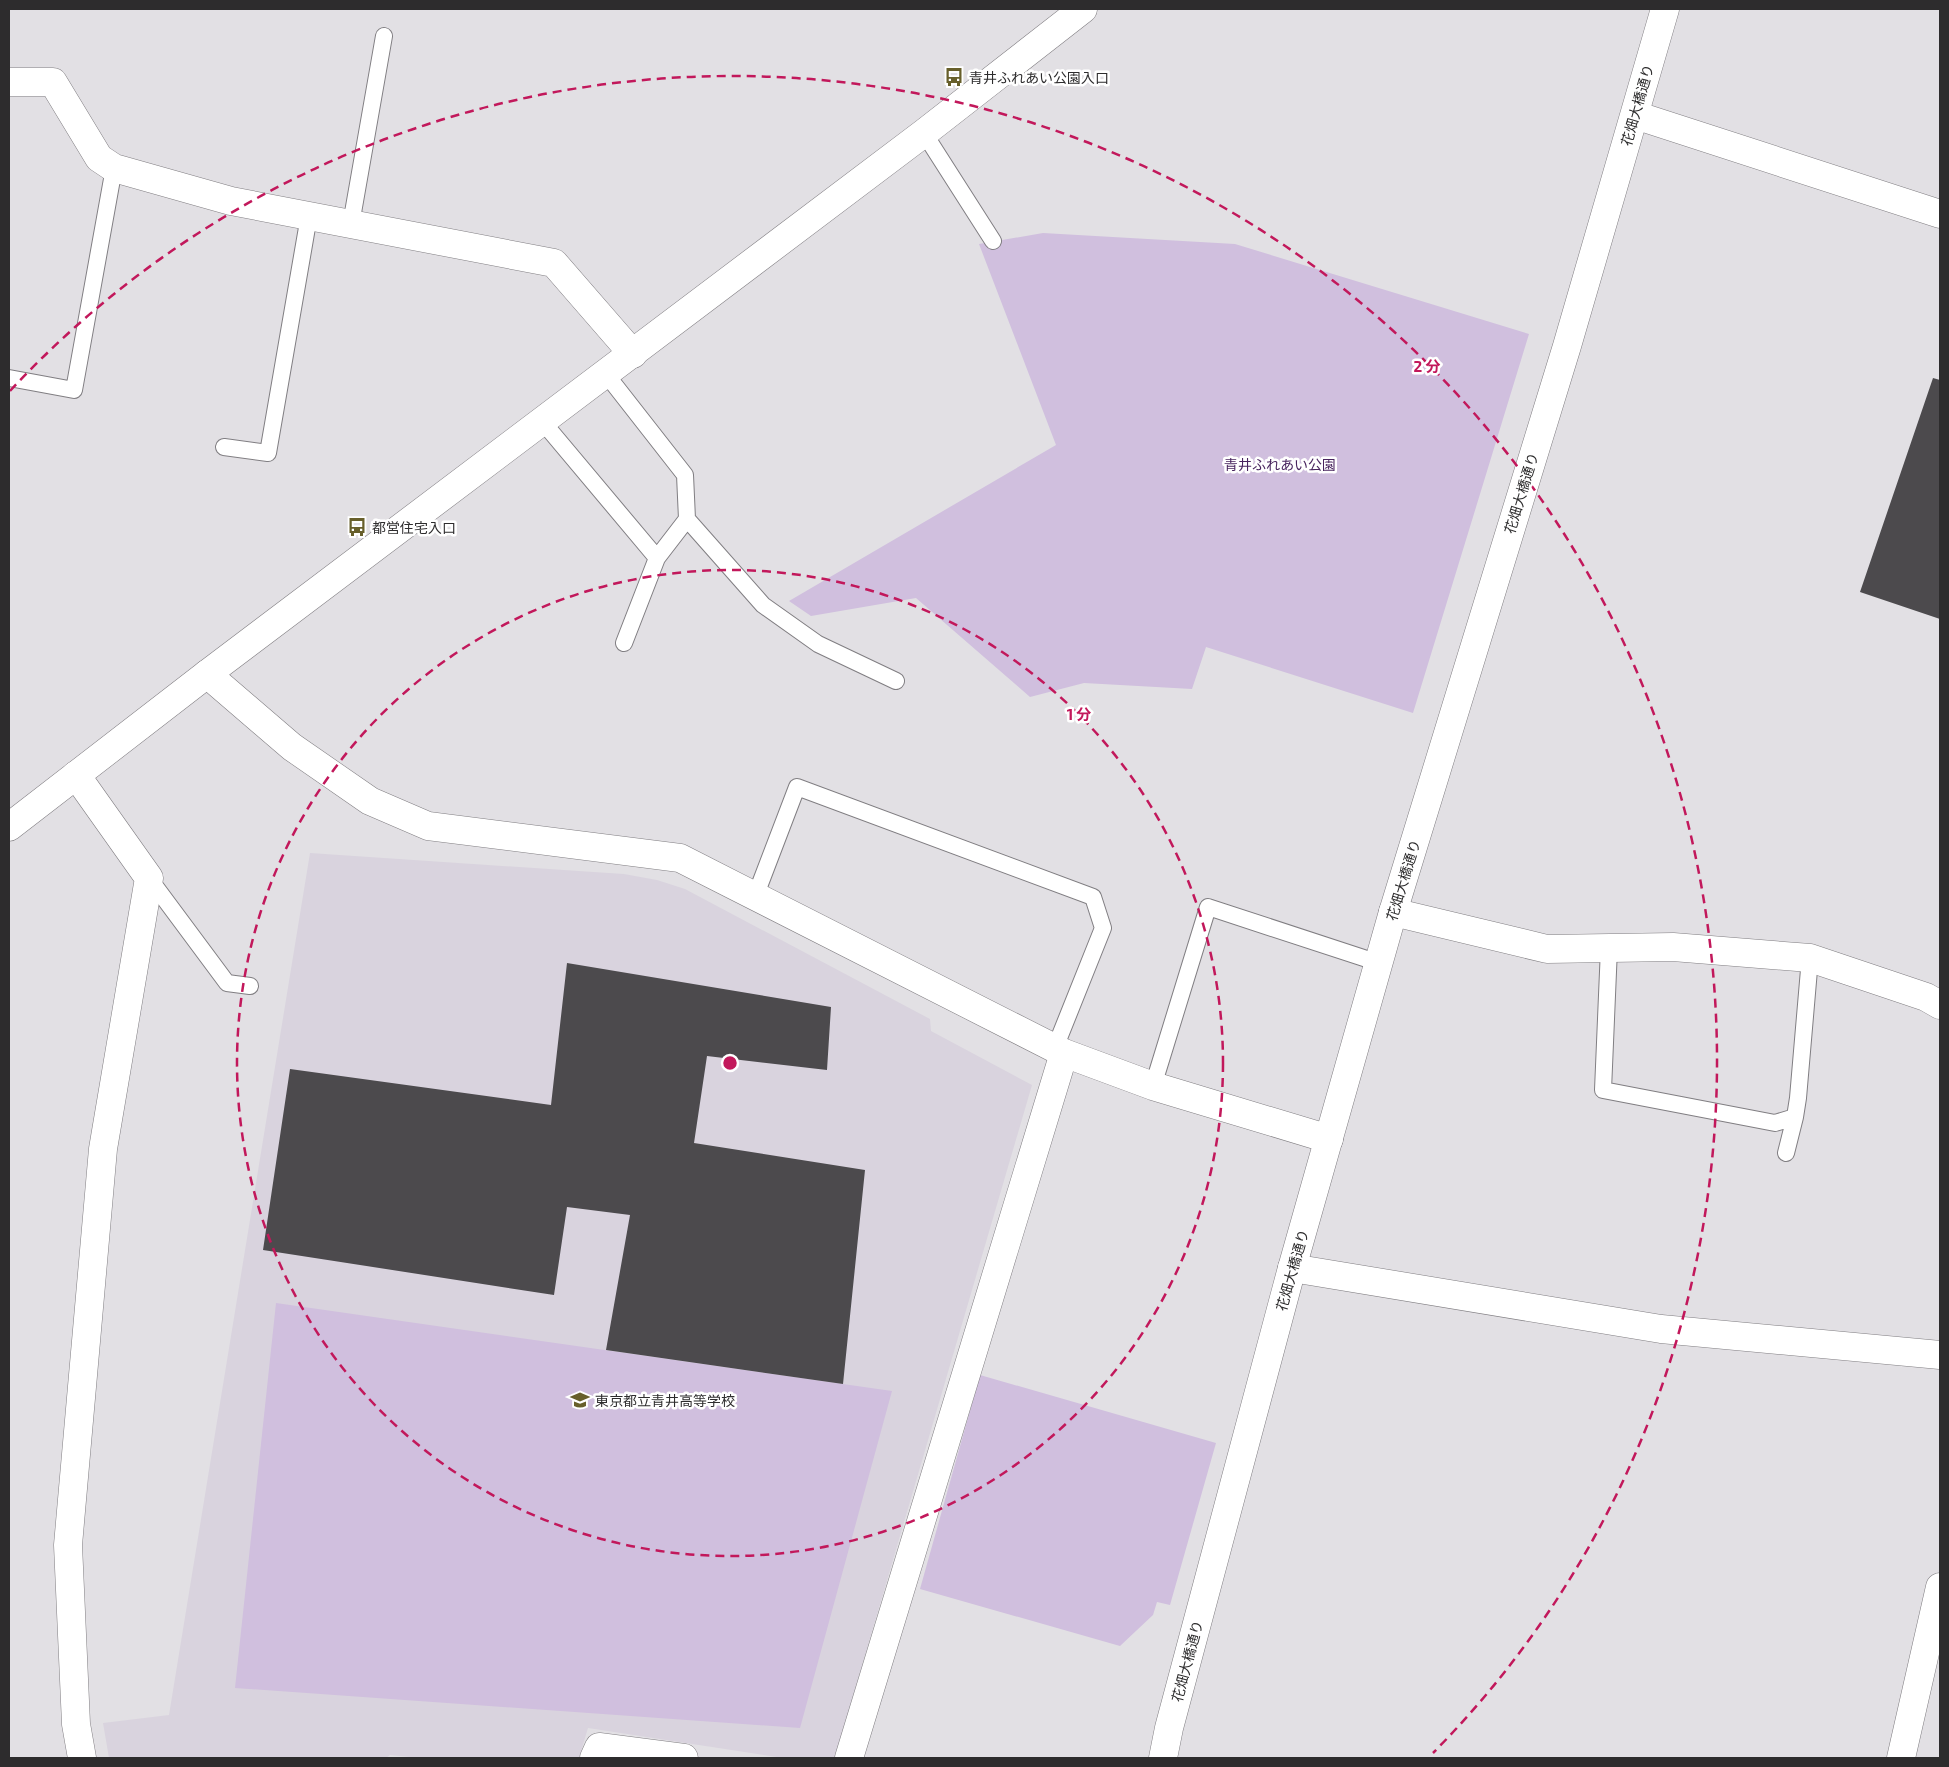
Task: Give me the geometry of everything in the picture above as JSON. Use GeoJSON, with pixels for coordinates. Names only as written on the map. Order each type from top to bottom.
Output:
{"type":"FeatureCollection","features":[{"type":"Feature","properties":{"kind":"street"},"geometry":{"type":"LineString","coordinates":[[9,827],[207,674],[924,133],[1083,9]]}},
{"type":"Feature","properties":{"kind":"street","name":"花畑大橋通り"},"geometry":{"type":"LineString","coordinates":[[1163,1758],[1169,1728],[1292,1268],[1393,912],[1567,346],[1665,9]]}},
{"type":"Feature","properties":{"kind":"street"},"geometry":{"type":"LineString","coordinates":[[9,82],[53,82],[99,158],[114,168],[231,201],[554,262],[632,354]]}},
{"type":"Feature","properties":{"kind":"street"},"geometry":{"type":"LineString","coordinates":[[1634,115],[1940,214]]}},
{"type":"Feature","properties":{"kind":"street"},"geometry":{"type":"LineString","coordinates":[[207,674],[292,747],[362,796],[428,826],[680,858],[1059,1051],[1153,1086],[1329,1140]]}},
{"type":"Feature","properties":{"kind":"street"},"geometry":{"type":"LineString","coordinates":[[76,775],[149,878],[104,1149],[68,1545],[76,1724],[82,1758]]}},
{"type":"Feature","properties":{"kind":"street"},"geometry":{"type":"LineString","coordinates":[[1393,912],[1547,948],[1673,947],[1810,958],[1926,997],[1940,1005]]}},
{"type":"Feature","properties":{"kind":"street"},"geometry":{"type":"LineString","coordinates":[[849,1758],[1059,1051]]}},
{"type":"Feature","properties":{"kind":"street"},"geometry":{"type":"LineString","coordinates":[[1292,1268],[1661,1329],[1940,1355]]}},
{"type":"Feature","properties":{"kind":"street"},"geometry":{"type":"LineString","coordinates":[[1901,1758],[1940,1587]]}},
{"type":"Feature","properties":{"kind":"street"},"geometry":{"type":"LineString","coordinates":[[594,1758],[599,1747],[684,1758]]}},
{"type":"Feature","properties":{"kind":"lane"},"geometry":{"type":"LineString","coordinates":[[351,224],[384,36]]}},
{"type":"Feature","properties":{"kind":"lane"},"geometry":{"type":"LineString","coordinates":[[924,133],[993,241]]}},
{"type":"Feature","properties":{"kind":"lane"},"geometry":{"type":"LineString","coordinates":[[9,378],[74,390],[114,168]]}},
{"type":"Feature","properties":{"kind":"lane"},"geometry":{"type":"LineString","coordinates":[[224,447],[268,453],[309,216]]}},
{"type":"Feature","properties":{"kind":"lane"},"geometry":{"type":"LineString","coordinates":[[606,374],[685,476],[688,519],[763,605],[818,644],[896,681]]}},
{"type":"Feature","properties":{"kind":"lane"},"geometry":{"type":"LineString","coordinates":[[542,421],[657,558]]}},
{"type":"Feature","properties":{"kind":"lane"},"geometry":{"type":"LineString","coordinates":[[624,643],[657,558],[688,519]]}},
{"type":"Feature","properties":{"kind":"lane"},"geometry":{"type":"LineString","coordinates":[[755,897],[797,787],[1093,897],[1103,928],[1059,1051]]}},
{"type":"Feature","properties":{"kind":"lane"},"geometry":{"type":"LineString","coordinates":[[149,878],[227,983],[250,986]]}},
{"type":"Feature","properties":{"kind":"lane"},"geometry":{"type":"LineString","coordinates":[[1153,1086],[1208,906],[1379,963]]}},
{"type":"Feature","properties":{"kind":"lane"},"geometry":{"type":"LineString","coordinates":[[1609,948],[1603,1090],[1775,1123],[1795,1117]]}},
{"type":"Feature","properties":{"kind":"lane"},"geometry":{"type":"LineString","coordinates":[[1786,1153],[1798,1098],[1810,958]]}},
{"type":"Feature","properties":{"kind":"shaded area","name":"東京都立青井高等学校"},"geometry":{"type":"Polygon","coordinates":[[[310,853],[624,874],[657,880],[685,889],[930,1019],[931,1031],[1032,1085],[835,1758],[783,1758],[588,1728],[579,1758],[419,1758],[390,1755],[386,1758],[109,1758],[103,1723],[169,1715],[310,853]]]}},
{"type":"Feature","properties":{"kind":"green space","name":"青井ふれあい公園"},"geometry":{"type":"Polygon","coordinates":[[[1043,233],[1235,244],[1529,334],[1413,713],[1206,647],[1192,689],[1084,683],[1030,697],[916,598],[811,616],[789,601],[1056,445],[979,244],[1043,233]]]}},
{"type":"Feature","properties":{"kind":"green space"},"geometry":{"type":"Polygon","coordinates":[[[276,1303],[892,1391],[800,1728],[235,1688],[276,1303]]]}},
{"type":"Feature","properties":{"kind":"green space"},"geometry":{"type":"Polygon","coordinates":[[[980,1375],[1216,1443],[1170,1605],[1157,1602],[1153,1615],[1120,1646],[920,1589],[980,1375]]]}},
{"type":"Feature","properties":{"kind":"building"},"geometry":{"type":"Polygon","coordinates":[[[1933,378],[1940,380],[1940,619],[1860,592],[1933,378]]]}},
{"type":"Feature","properties":{"kind":"building"},"geometry":{"type":"Polygon","coordinates":[[[567,963],[831,1007],[827,1070],[707,1056],[694,1143],[865,1170],[843,1384],[606,1350],[630,1215],[567,1207],[554,1295],[263,1250],[290,1069],[551,1105],[567,963]]]}},
{"type":"Feature","properties":{"kind":"place","name":"青井ふれあい公園入口"},"geometry":{"type":"Point","coordinates":[954,77]}},
{"type":"Feature","properties":{"kind":"place","name":"都営住宅入口"},"geometry":{"type":"Point","coordinates":[357,527]}},
{"type":"Feature","properties":{"kind":"place","name":"東京都立青井高等学校"},"geometry":{"type":"Point","coordinates":[580,1400]}}]}
